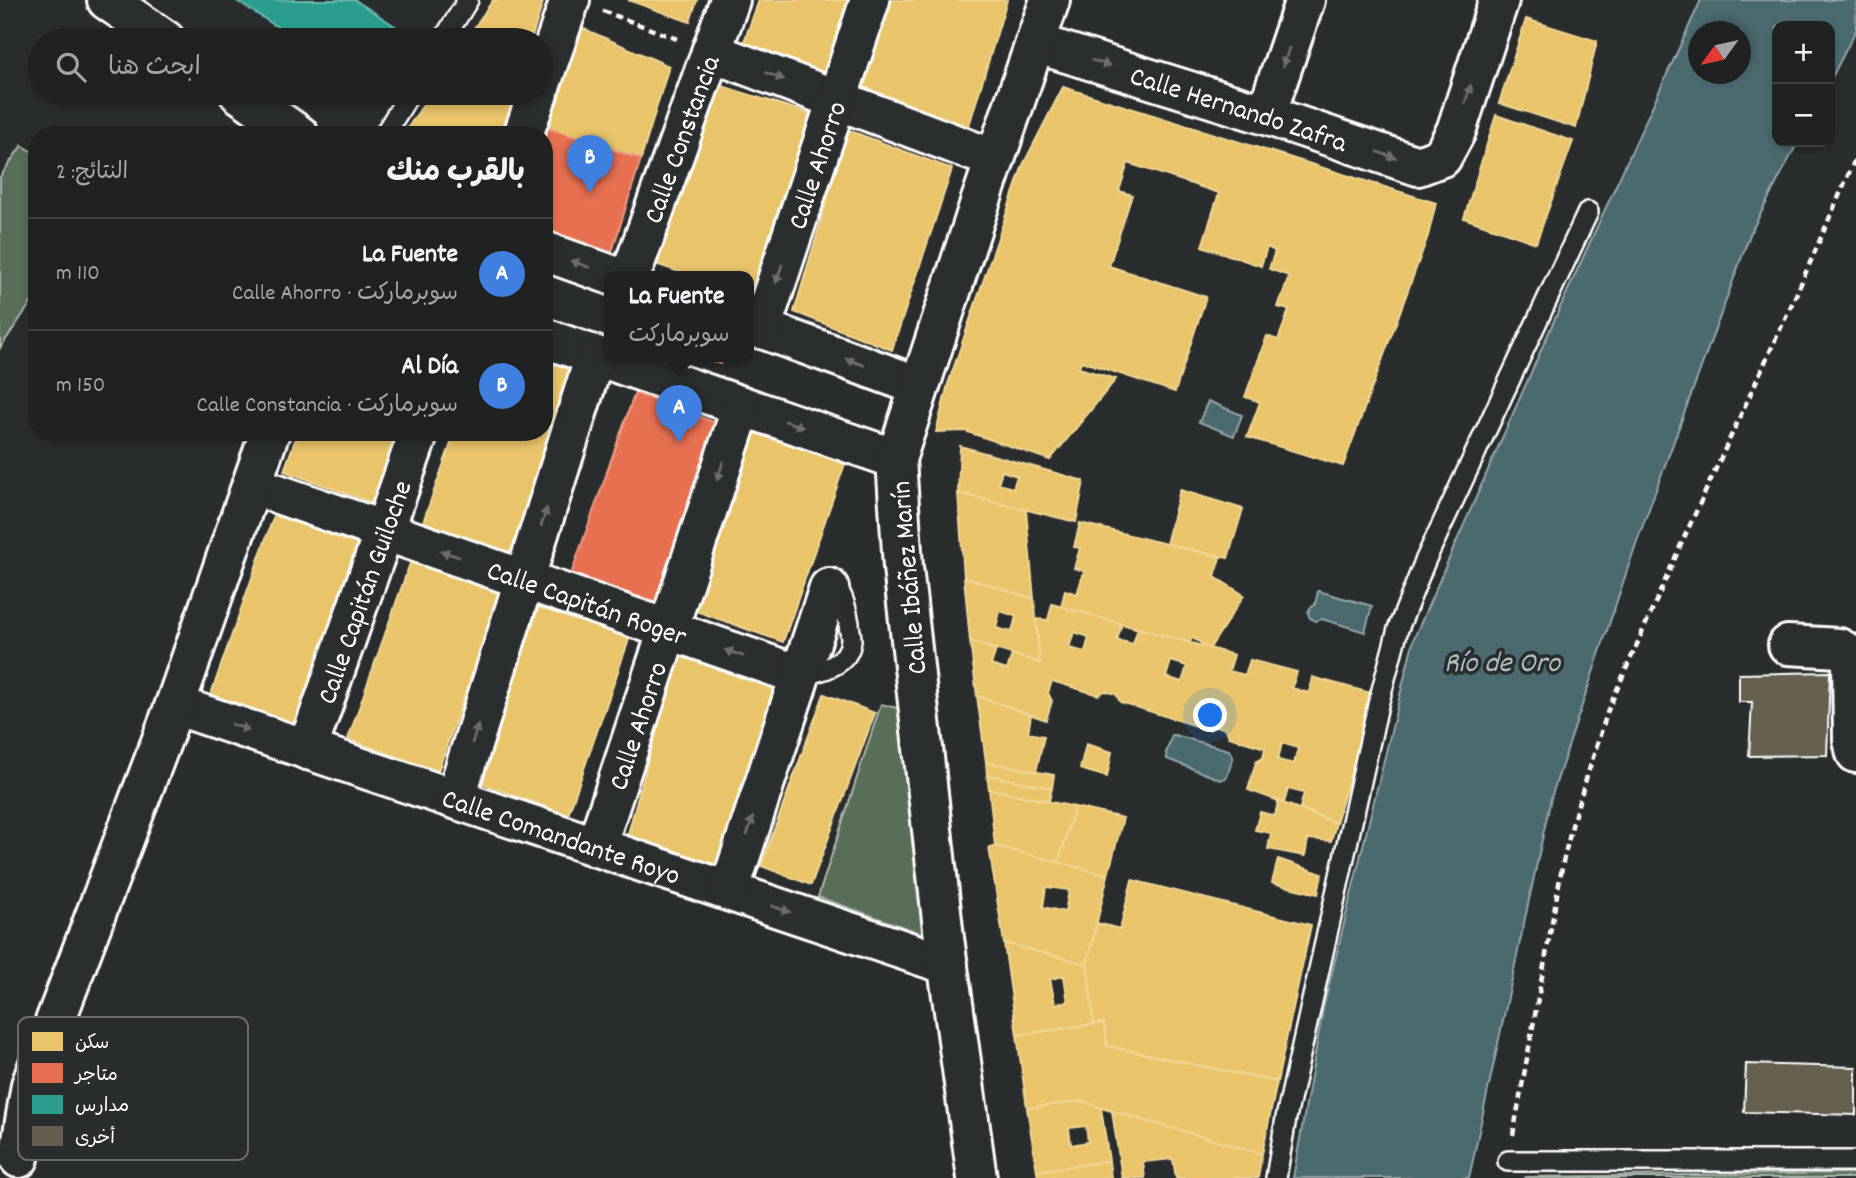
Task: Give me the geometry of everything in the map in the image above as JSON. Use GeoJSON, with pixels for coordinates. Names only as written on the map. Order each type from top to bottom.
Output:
{"type":"FeatureCollection","features":[{"type":"Feature","properties":{"kind":"street"},"geometry":{"type":"LineString","coordinates":[[107,0],[148,28]]}},
{"type":"Feature","properties":{"kind":"street","name":"Calle Constancia"},"geometry":{"type":"LineString","coordinates":[[632,271],[730,0]]}},
{"type":"Feature","properties":{"kind":"street","name":"Calle Ahorro"},"geometry":{"type":"LineString","coordinates":[[755,326],[870,0]]}},
{"type":"Feature","properties":{"kind":"street","name":"Calle Ibáñez Marín"},"geometry":{"type":"LineString","coordinates":[[977,1178],[948,965],[903,567],[896,459],[1050,0]]}},
{"type":"Feature","properties":{"kind":"street"},"geometry":{"type":"LineString","coordinates":[[1266,115],[1305,0]]}},
{"type":"Feature","properties":{"kind":"street","name":"Calle Hernando Zafra"},"geometry":{"type":"LineString","coordinates":[[1035,43],[1418,166],[1442,157],[1456,131],[1499,0]]}},
{"type":"Feature","properties":{"kind":"street"},"geometry":{"type":"LineString","coordinates":[[553,61],[584,5]]}},
{"type":"Feature","properties":{"kind":"street"},"geometry":{"type":"LineString","coordinates":[[711,52],[995,159]]}},
{"type":"Feature","properties":{"kind":"street"},"geometry":{"type":"LineString","coordinates":[[256,105],[286,126]]}},
{"type":"Feature","properties":{"kind":"street"},"geometry":{"type":"LineString","coordinates":[[526,126],[534,105]]}},
{"type":"Feature","properties":{"kind":"street"},"geometry":{"type":"LineString","coordinates":[[553,254],[604,272]]}},
{"type":"Feature","properties":{"kind":"street"},"geometry":{"type":"LineString","coordinates":[[755,326],[919,386]]}},
{"type":"Feature","properties":{"kind":"street"},"geometry":{"type":"LineString","coordinates":[[553,341],[604,359]]}},
{"type":"Feature","properties":{"kind":"street"},"geometry":{"type":"LineString","coordinates":[[454,799],[595,356]]}},
{"type":"Feature","properties":{"kind":"street"},"geometry":{"type":"LineString","coordinates":[[613,362],[896,459]]}},
{"type":"Feature","properties":{"kind":"street","name":"Calle Ahorro"},"geometry":{"type":"LineString","coordinates":[[596,847],[742,406]]}},
{"type":"Feature","properties":{"kind":"street"},"geometry":{"type":"LineString","coordinates":[[58,1017],[175,705],[267,441]]}},
{"type":"Feature","properties":{"kind":"street","name":"Calle Capitán Guiloche"},"geometry":{"type":"LineString","coordinates":[[307,750],[416,441]]}},
{"type":"Feature","properties":{"kind":"street","name":"Calle Capitán Roger"},"geometry":{"type":"LineString","coordinates":[[251,485],[799,675]]}},
{"type":"Feature","properties":{"kind":"street"},"geometry":{"type":"LineString","coordinates":[[729,891],[829,588]]}},
{"type":"Feature","properties":{"kind":"street"},"geometry":{"type":"LineString","coordinates":[[1788,645],[1839,648],[1849,656],[1852,661],[1853,740],[1856,753]]}},
{"type":"Feature","properties":{"kind":"street","name":"Calle Comandante Royo"},"geometry":{"type":"LineString","coordinates":[[175,705],[948,965]]}},
{"type":"Feature","properties":{"kind":"street"},"geometry":{"type":"LineString","coordinates":[[0,1107],[18,1095]]}},
{"type":"Feature","properties":{"kind":"lane"},"geometry":{"type":"LineString","coordinates":[[450,28],[468,0]]}},
{"type":"Feature","properties":{"kind":"lane"},"geometry":{"type":"LineString","coordinates":[[390,126],[403,105]]}},
{"type":"Feature","properties":{"kind":"lane"},"geometry":{"type":"LineString","coordinates":[[1276,1178],[1286,1118],[1378,705],[1398,629],[1425,561],[1588,212]]}},
{"type":"Feature","properties":{"kind":"lane"},"geometry":{"type":"LineString","coordinates":[[1508,1161],[1856,1161]]}},
{"type":"Feature","properties":{"kind":"path"},"geometry":{"type":"LineString","coordinates":[[584,5],[711,52]]}},
{"type":"Feature","properties":{"kind":"path"},"geometry":{"type":"LineString","coordinates":[[1508,1161],[1563,862],[1575,814],[1608,710],[1856,157]]}},
{"type":"Feature","properties":{"kind":"green space"},"geometry":{"type":"Polygon","coordinates":[[[22,145],[28,149],[28,307],[0,348],[0,177],[22,145]]]}},
{"type":"Feature","properties":{"kind":"green space"},"geometry":{"type":"Polygon","coordinates":[[[881,704],[905,710],[929,936],[818,897],[881,704]]]}},
{"type":"Feature","properties":{"kind":"green space"},"geometry":{"type":"Polygon","coordinates":[[[1856,1173],[1856,1178],[1525,1178],[1526,1177],[1856,1173]]]}},
{"type":"Feature","properties":{"kind":"water","name":"Río de Oro"},"geometry":{"type":"Polygon","coordinates":[[[1701,0],[1856,0],[1856,30],[1835,71],[1835,21],[1772,21],[1772,147],[1795,147],[1751,232],[1636,544],[1551,798],[1469,1178],[1293,1178],[1323,1009],[1414,638],[1552,325],[1688,28],[1688,84],[1751,84],[1751,21],[1691,21],[1701,0]]]}},
{"type":"Feature","properties":{"kind":"water"},"geometry":{"type":"Polygon","coordinates":[[[1208,401],[1242,415],[1234,436],[1199,422],[1208,401]]]}},
{"type":"Feature","properties":{"kind":"water"},"geometry":{"type":"Polygon","coordinates":[[[1318,591],[1372,606],[1365,632],[1310,618],[1308,613],[1315,605],[1318,591]]]}},
{"type":"Feature","properties":{"kind":"water"},"geometry":{"type":"Polygon","coordinates":[[[1172,735],[1229,750],[1233,757],[1227,777],[1221,780],[1167,759],[1166,753],[1172,735]]]}},
{"type":"Feature","properties":{"kind":"building: سكن"},"geometry":{"type":"Polygon","coordinates":[[[493,0],[543,2],[535,28],[474,28],[493,0]]]}},
{"type":"Feature","properties":{"kind":"building: سكن"},"geometry":{"type":"Polygon","coordinates":[[[628,0],[697,0],[690,22],[628,0]]]}},
{"type":"Feature","properties":{"kind":"building: سكن"},"geometry":{"type":"Polygon","coordinates":[[[759,0],[854,0],[825,80],[741,50],[759,0]]]}},
{"type":"Feature","properties":{"kind":"building: سكن"},"geometry":{"type":"Polygon","coordinates":[[[888,0],[1007,0],[968,129],[856,93],[888,0]]]}},
{"type":"Feature","properties":{"kind":"building: سكن"},"geometry":{"type":"Polygon","coordinates":[[[1526,19],[1597,41],[1576,128],[1499,103],[1526,19]]]}},
{"type":"Feature","properties":{"kind":"building: سكن"},"geometry":{"type":"Polygon","coordinates":[[[575,25],[669,66],[641,159],[549,126],[575,25]]]}},
{"type":"Feature","properties":{"kind":"building: سكن"},"geometry":{"type":"Polygon","coordinates":[[[703,80],[814,115],[754,289],[754,271],[676,271],[644,260],[703,80]]]}},
{"type":"Feature","properties":{"kind":"building: سكن"},"geometry":{"type":"Polygon","coordinates":[[[1063,87],[1436,203],[1428,236],[1343,466],[1247,437],[1260,402],[1245,397],[1267,336],[1278,340],[1289,310],[1278,307],[1289,276],[1269,269],[1275,251],[1267,247],[1261,266],[1202,246],[1219,193],[1128,163],[1119,191],[1132,195],[1109,266],[1206,297],[1175,392],[1081,361],[1079,368],[1116,379],[1050,460],[965,431],[936,432],[948,384],[1023,165],[1063,87]]]}},
{"type":"Feature","properties":{"kind":"building: سكن"},"geometry":{"type":"Polygon","coordinates":[[[423,105],[512,105],[506,126],[409,126],[423,105]]]}},
{"type":"Feature","properties":{"kind":"building: سكن"},"geometry":{"type":"Polygon","coordinates":[[[1496,115],[1573,141],[1536,243],[1464,218],[1496,115]]]}},
{"type":"Feature","properties":{"kind":"building: سكن"},"geometry":{"type":"Polygon","coordinates":[[[848,130],[952,169],[892,350],[794,312],[848,130]]]}},
{"type":"Feature","properties":{"kind":"building: سكن"},"geometry":{"type":"Polygon","coordinates":[[[553,359],[579,368],[513,555],[423,522],[452,441],[553,441],[553,359]]]}},
{"type":"Feature","properties":{"kind":"building: سكن"},"geometry":{"type":"Polygon","coordinates":[[[635,393],[686,412],[661,493],[607,472],[635,393]]]}},
{"type":"Feature","properties":{"kind":"building: سكن"},"geometry":{"type":"Polygon","coordinates":[[[758,424],[848,455],[783,642],[693,610],[758,424]]]}},
{"type":"Feature","properties":{"kind":"building: سكن"},"geometry":{"type":"Polygon","coordinates":[[[295,441],[395,441],[373,503],[284,471],[295,441]]]}},
{"type":"Feature","properties":{"kind":"building: سكن"},"geometry":{"type":"Polygon","coordinates":[[[960,446],[1084,481],[1076,522],[958,493],[960,446]],[[1002,471],[998,484],[1013,488],[1017,476],[1002,471]]]}},
{"type":"Feature","properties":{"kind":"building: سكن"},"geometry":{"type":"Polygon","coordinates":[[[1180,490],[1243,509],[1228,558],[1166,544],[1180,490]]]}},
{"type":"Feature","properties":{"kind":"building: سكن"},"geometry":{"type":"Polygon","coordinates":[[[958,493],[1026,510],[1034,599],[964,577],[958,493]]]}},
{"type":"Feature","properties":{"kind":"building: سكن"},"geometry":{"type":"Polygon","coordinates":[[[277,507],[366,539],[301,726],[211,694],[277,507]]]}},
{"type":"Feature","properties":{"kind":"building: سكن"},"geometry":{"type":"Polygon","coordinates":[[[1080,523],[1220,557],[1215,577],[1244,595],[1210,648],[1200,646],[1201,643],[1192,638],[1189,643],[1061,607],[1065,590],[1077,594],[1084,571],[1074,568],[1080,548],[1074,547],[1080,523]]]}},
{"type":"Feature","properties":{"kind":"building: سكن"},"geometry":{"type":"Polygon","coordinates":[[[414,552],[503,584],[438,771],[348,739],[414,552]]]}},
{"type":"Feature","properties":{"kind":"building: سكن"},"geometry":{"type":"Polygon","coordinates":[[[964,577],[1034,599],[1040,663],[970,641],[964,577]],[[1000,611],[996,628],[1012,632],[1016,616],[1000,611]]]}},
{"type":"Feature","properties":{"kind":"building: سكن"},"geometry":{"type":"Polygon","coordinates":[[[543,596],[633,628],[568,815],[478,782],[543,596]]]}},
{"type":"Feature","properties":{"kind":"building: سكن"},"geometry":{"type":"Polygon","coordinates":[[[1052,604],[1122,624],[1117,640],[1133,644],[1138,628],[1234,655],[1229,671],[1245,675],[1250,660],[1297,672],[1292,688],[1309,693],[1312,677],[1374,694],[1336,823],[1300,808],[1304,793],[1288,789],[1284,803],[1248,790],[1256,762],[1263,758],[1265,748],[1229,737],[1226,729],[1216,726],[1209,730],[1120,702],[1116,694],[1105,691],[1098,695],[1052,681],[1048,693],[1052,701],[1046,720],[977,696],[970,641],[996,650],[991,665],[1007,670],[1012,654],[1040,663],[1036,619],[1048,620],[1052,604]],[[1074,632],[1069,648],[1085,652],[1089,637],[1074,632]],[[1171,661],[1166,677],[1182,682],[1187,666],[1171,661]],[[1282,743],[1278,760],[1294,764],[1298,748],[1282,743]]]}},
{"type":"Feature","properties":{"kind":"building: سكن"},"geometry":{"type":"Polygon","coordinates":[[[680,644],[781,686],[716,872],[626,841],[680,644]]]}},
{"type":"Feature","properties":{"kind":"building: سكن"},"geometry":{"type":"Polygon","coordinates":[[[824,694],[875,713],[811,885],[761,866],[824,694]]]}},
{"type":"Feature","properties":{"kind":"building: سكن"},"geometry":{"type":"Polygon","coordinates":[[[977,696],[1031,715],[1028,733],[1044,736],[1036,772],[986,762],[977,696]]]}},
{"type":"Feature","properties":{"kind":"building: سكن"},"geometry":{"type":"Polygon","coordinates":[[[1086,744],[1112,752],[1107,777],[1080,769],[1086,744]]]}},
{"type":"Feature","properties":{"kind":"building: سكن"},"geometry":{"type":"Polygon","coordinates":[[[986,762],[1054,775],[1052,788],[987,775],[986,762]]]}},
{"type":"Feature","properties":{"kind":"building: سكن"},"geometry":{"type":"Polygon","coordinates":[[[987,775],[1052,788],[1049,801],[989,789],[987,775]]]}},
{"type":"Feature","properties":{"kind":"building: سكن"},"geometry":{"type":"Polygon","coordinates":[[[989,789],[1075,807],[1058,863],[995,846],[989,789]]]}},
{"type":"Feature","properties":{"kind":"building: سكن"},"geometry":{"type":"Polygon","coordinates":[[[1278,801],[1336,823],[1331,841],[1308,839],[1305,856],[1268,849],[1271,833],[1255,830],[1260,812],[1275,816],[1278,801]]]}},
{"type":"Feature","properties":{"kind":"building: سكن"},"geometry":{"type":"Polygon","coordinates":[[[1075,807],[1123,818],[1108,875],[1058,863],[1075,807]]]}},
{"type":"Feature","properties":{"kind":"building: سكن"},"geometry":{"type":"Polygon","coordinates":[[[995,846],[1108,875],[1087,964],[1004,943],[989,847],[995,846]],[[1046,887],[1043,907],[1065,912],[1069,890],[1046,887]]]}},
{"type":"Feature","properties":{"kind":"building: سكن"},"geometry":{"type":"Polygon","coordinates":[[[1278,859],[1322,874],[1318,894],[1272,883],[1278,859]]]}},
{"type":"Feature","properties":{"kind":"building: سكن"},"geometry":{"type":"Polygon","coordinates":[[[1132,880],[1311,925],[1277,1082],[1107,1046],[1104,1023],[1094,1024],[1087,964],[1097,923],[1120,929],[1132,880]]]}},
{"type":"Feature","properties":{"kind":"building: سكن"},"geometry":{"type":"Polygon","coordinates":[[[1004,943],[1087,964],[1094,1024],[1017,1035],[1004,943]],[[1064,976],[1050,979],[1055,1004],[1068,1002],[1064,976]]]}},
{"type":"Feature","properties":{"kind":"building: سكن"},"geometry":{"type":"Polygon","coordinates":[[[1104,1023],[1107,1046],[1277,1082],[1262,1154],[1084,1101],[1027,1108],[1017,1035],[1104,1023]]]}},
{"type":"Feature","properties":{"kind":"building: سكن"},"geometry":{"type":"Polygon","coordinates":[[[1084,1101],[1101,1108],[1109,1161],[1037,1171],[1027,1108],[1084,1101]],[[1086,1126],[1069,1128],[1071,1145],[1088,1142],[1086,1126]]]}},
{"type":"Feature","properties":{"kind":"building: سكن"},"geometry":{"type":"Polygon","coordinates":[[[1112,1111],[1262,1154],[1258,1178],[1176,1178],[1173,1159],[1143,1162],[1145,1178],[1122,1178],[1112,1111]]]}},
{"type":"Feature","properties":{"kind":"building: سكن"},"geometry":{"type":"Polygon","coordinates":[[[1109,1161],[1111,1178],[1038,1178],[1037,1171],[1109,1161]]]}},
{"type":"Feature","properties":{"kind":"building: متاجر"},"geometry":{"type":"Polygon","coordinates":[[[553,130],[641,159],[611,255],[553,236],[553,130]]]}},
{"type":"Feature","properties":{"kind":"building: متاجر"},"geometry":{"type":"Polygon","coordinates":[[[635,393],[725,426],[659,612],[569,580],[635,393]]]}},
{"type":"Feature","properties":{"kind":"building: مدارس"},"geometry":{"type":"Polygon","coordinates":[[[235,0],[355,0],[398,28],[279,28],[235,0]]]}},
{"type":"Feature","properties":{"kind":"building: أخرى"},"geometry":{"type":"Polygon","coordinates":[[[1830,672],[1827,755],[1749,756],[1752,702],[1739,702],[1739,674],[1830,672]]]}},
{"type":"Feature","properties":{"kind":"building: أخرى"},"geometry":{"type":"Polygon","coordinates":[[[1746,1064],[1856,1067],[1856,1115],[1744,1112],[1746,1064]]]}},
{"type":"Feature","properties":{"kind":"place","name":"Al Día"},"geometry":{"type":"Point","coordinates":[590,193]}},
{"type":"Feature","properties":{"kind":"place","name":"La Fuente"},"geometry":{"type":"Point","coordinates":[679,443]}}]}
